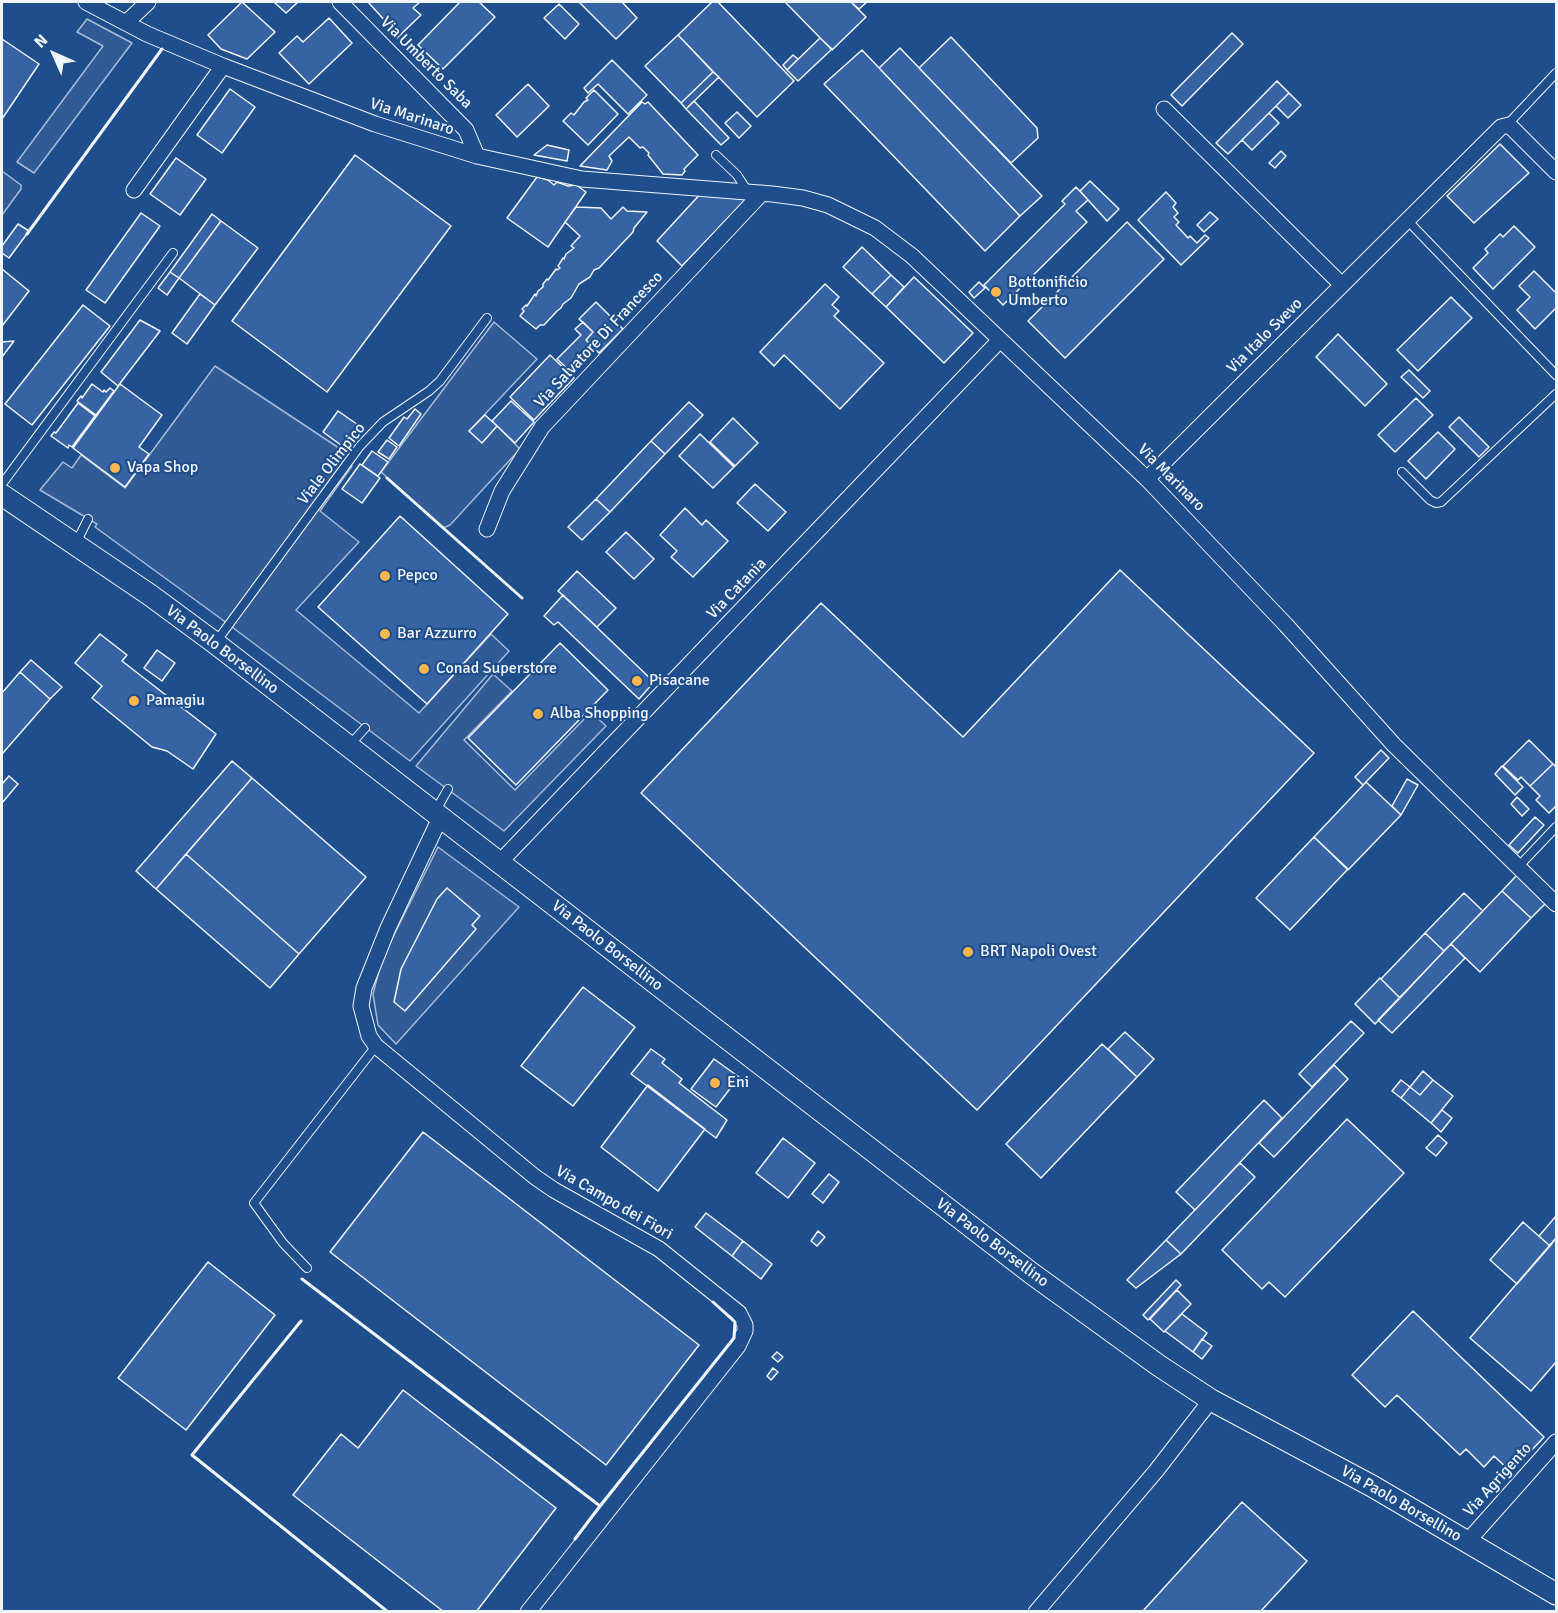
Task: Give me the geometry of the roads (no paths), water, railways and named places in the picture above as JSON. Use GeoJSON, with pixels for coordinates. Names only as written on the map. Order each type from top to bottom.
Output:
{"type":"FeatureCollection","features":[{"type":"Feature","properties":{"kind":"main road","name":"Via Paolo Borsellino"},"geometry":{"type":"LineString","coordinates":[[2,495],[215,643],[1031,1273],[1158,1365],[1211,1400],[1371,1486],[1557,1594]]}},
{"type":"Feature","properties":{"kind":"street","name":"Via Marinaro"},"geometry":{"type":"LineString","coordinates":[[86,2],[128,22],[147,34],[223,66],[375,124],[477,156],[582,179],[755,192],[803,198],[828,206],[876,228],[912,256],[1147,479],[1286,625],[1394,746],[1557,904]]}},
{"type":"Feature","properties":{"kind":"street"},"geometry":{"type":"LineString","coordinates":[[128,22],[148,2]]}},
{"type":"Feature","properties":{"kind":"street","name":"Via Umberto Saba"},"geometry":{"type":"LineString","coordinates":[[340,2],[466,130],[477,156]]}},
{"type":"Feature","properties":{"kind":"street"},"geometry":{"type":"LineString","coordinates":[[134,190],[223,66]]}},
{"type":"Feature","properties":{"kind":"street"},"geometry":{"type":"LineString","coordinates":[[1164,109],[1342,285]]}},
{"type":"Feature","properties":{"kind":"street"},"geometry":{"type":"LineString","coordinates":[[1507,125],[1557,172]]}},
{"type":"Feature","properties":{"kind":"street","name":"Via Italo Svevo"},"geometry":{"type":"LineString","coordinates":[[1147,479],[1501,127],[1507,125]]}},
{"type":"Feature","properties":{"kind":"street","name":"Via Salvatore Di Francesco"},"geometry":{"type":"LineString","coordinates":[[487,530],[502,491],[542,427],[755,192]]}},
{"type":"Feature","properties":{"kind":"street","name":"Via Catania"},"geometry":{"type":"LineString","coordinates":[[499,863],[1000,340]]}},
{"type":"Feature","properties":{"kind":"street","name":"Via Campo dei Fiori"},"geometry":{"type":"LineString","coordinates":[[437,816],[364,988],[361,1006],[363,1022],[369,1036],[376,1046],[547,1186],[659,1249],[739,1313],[745,1325],[745,1331],[738,1346],[528,1611]]}},
{"type":"Feature","properties":{"kind":"street"},"geometry":{"type":"LineString","coordinates":[[1036,1611],[1156,1471],[1211,1400]]}},
{"type":"Feature","properties":{"kind":"street","name":"Via Agrigento"},"geometry":{"type":"LineString","coordinates":[[1467,1542],[1557,1442]]}},
{"type":"Feature","properties":{"kind":"lane","name":"Via Italo Svevo"},"geometry":{"type":"LineString","coordinates":[[1507,125],[1557,74]]}},
{"type":"Feature","properties":{"kind":"lane"},"geometry":{"type":"LineString","coordinates":[[716,155],[755,192]]}},
{"type":"Feature","properties":{"kind":"lane"},"geometry":{"type":"LineString","coordinates":[[1407,220],[1557,375]]}},
{"type":"Feature","properties":{"kind":"lane"},"geometry":{"type":"LineString","coordinates":[[2,483],[173,253]]}},
{"type":"Feature","properties":{"kind":"lane","name":"Viale Olimpico"},"geometry":{"type":"LineString","coordinates":[[215,643],[360,446],[383,423],[440,381],[487,318]]}},
{"type":"Feature","properties":{"kind":"lane"},"geometry":{"type":"LineString","coordinates":[[1402,472],[1430,500],[1436,503],[1441,502],[1557,394]]}},
{"type":"Feature","properties":{"kind":"lane"},"geometry":{"type":"LineString","coordinates":[[75,544],[88,519]]}},
{"type":"Feature","properties":{"kind":"lane"},"geometry":{"type":"LineString","coordinates":[[348,747],[365,728]]}},
{"type":"Feature","properties":{"kind":"lane"},"geometry":{"type":"LineString","coordinates":[[437,816],[448,789]]}},
{"type":"Feature","properties":{"kind":"lane"},"geometry":{"type":"LineString","coordinates":[[1518,867],[1557,827]]}},
{"type":"Feature","properties":{"kind":"lane"},"geometry":{"type":"LineString","coordinates":[[307,1268],[283,1243],[254,1203],[376,1046]]}},
{"type":"Feature","properties":{"kind":"place","name":"Bottonificio Umberto"},"geometry":{"type":"Point","coordinates":[996,292]}},
{"type":"Feature","properties":{"kind":"place","name":"Vapa Shop"},"geometry":{"type":"Point","coordinates":[115,468]}},
{"type":"Feature","properties":{"kind":"place","name":"Pepco"},"geometry":{"type":"Point","coordinates":[385,576]}},
{"type":"Feature","properties":{"kind":"place","name":"Bar Azzurro"},"geometry":{"type":"Point","coordinates":[385,634]}},
{"type":"Feature","properties":{"kind":"place","name":"Conad Superstore"},"geometry":{"type":"Point","coordinates":[424,669]}},
{"type":"Feature","properties":{"kind":"place","name":"Pisacane"},"geometry":{"type":"Point","coordinates":[637,681]}},
{"type":"Feature","properties":{"kind":"place","name":"Pamagiu"},"geometry":{"type":"Point","coordinates":[134,701]}},
{"type":"Feature","properties":{"kind":"place","name":"Alba Shopping"},"geometry":{"type":"Point","coordinates":[538,714]}},
{"type":"Feature","properties":{"kind":"place","name":"BRT Napoli Ovest"},"geometry":{"type":"Point","coordinates":[968,952]}},
{"type":"Feature","properties":{"kind":"place","name":"Eni"},"geometry":{"type":"Point","coordinates":[715,1083]}}]}
